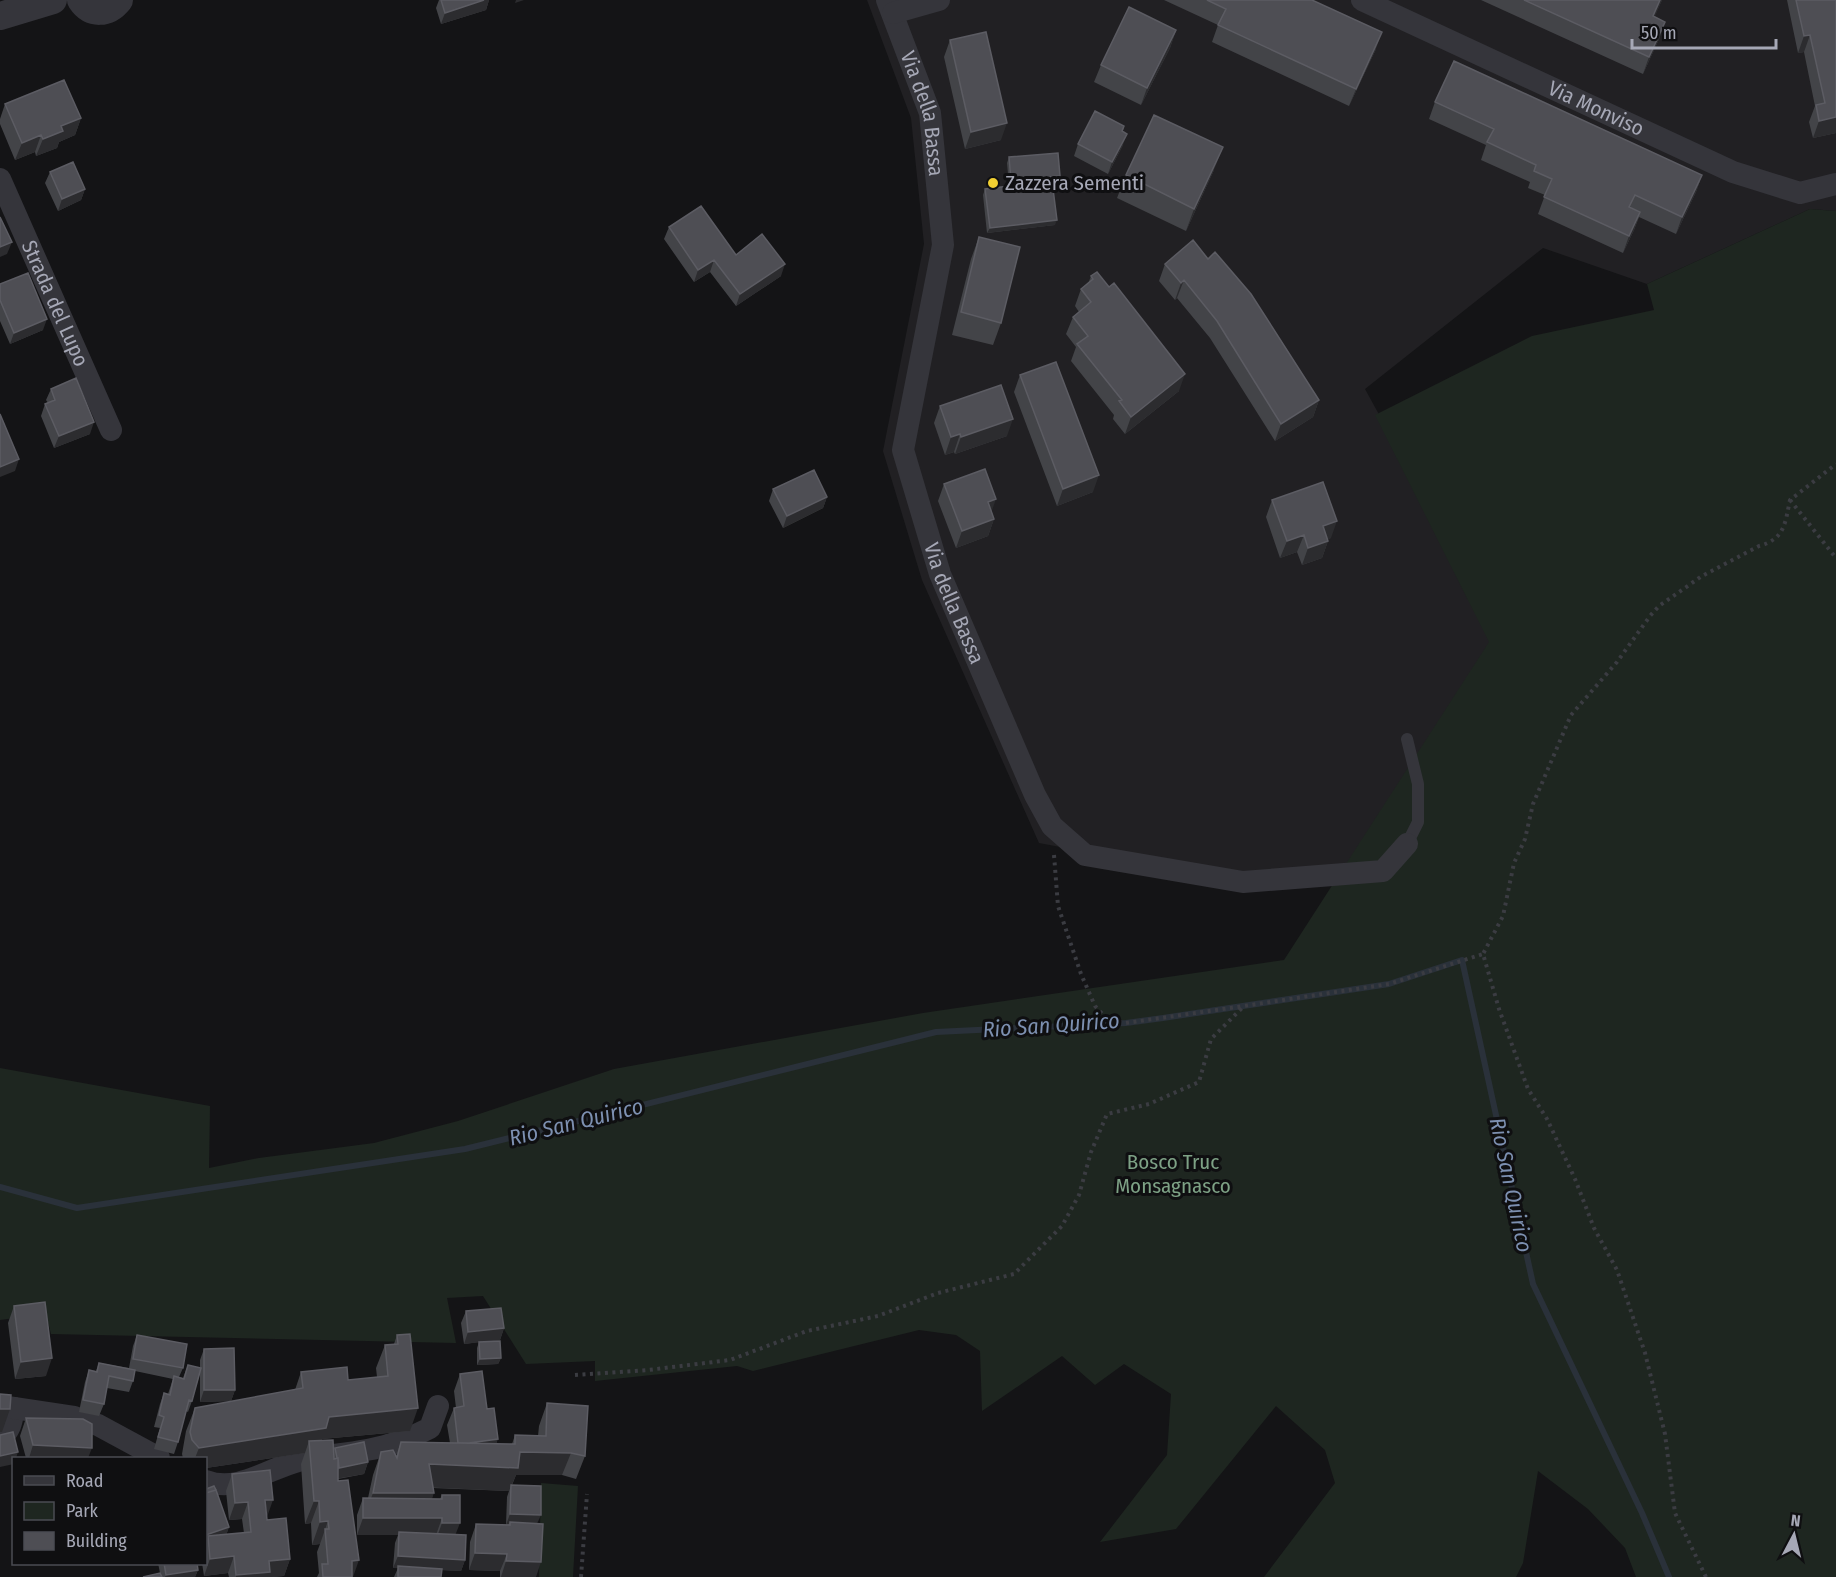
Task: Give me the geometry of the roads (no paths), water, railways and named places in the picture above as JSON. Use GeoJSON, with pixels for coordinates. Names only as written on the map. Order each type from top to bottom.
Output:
{"type":"FeatureCollection","features":[{"type":"Feature","properties":{"kind":"street"},"geometry":{"type":"LineString","coordinates":[[0,16],[53,0]]}},
{"type":"Feature","properties":{"kind":"street"},"geometry":{"type":"LineString","coordinates":[[81,0],[88,8],[101,12],[114,6],[119,0]]}},
{"type":"Feature","properties":{"kind":"street"},"geometry":{"type":"LineString","coordinates":[[890,7],[939,0]]}},
{"type":"Feature","properties":{"kind":"street","name":"Via Monviso"},"geometry":{"type":"LineString","coordinates":[[1362,0],[1733,172],[1800,193],[1836,184]]}},
{"type":"Feature","properties":{"kind":"street","name":"Via della Bassa"},"geometry":{"type":"LineString","coordinates":[[890,7],[930,113],[943,245],[903,450],[940,574],[1035,795],[1052,826],[1085,855],[1243,882],[1383,871],[1407,844]]}},
{"type":"Feature","properties":{"kind":"street","name":"Strada del Lupo"},"geometry":{"type":"LineString","coordinates":[[0,179],[111,430]]}},
{"type":"Feature","properties":{"kind":"street"},"geometry":{"type":"LineString","coordinates":[[207,1482],[212,1484],[233,1484],[259,1477],[297,1461],[386,1446],[411,1438],[430,1428],[438,1406]]}},
{"type":"Feature","properties":{"kind":"street"},"geometry":{"type":"LineString","coordinates":[[0,1438],[12,1423],[7,1407],[74,1417],[98,1425],[157,1457]]}},
{"type":"Feature","properties":{"kind":"lane"},"geometry":{"type":"LineString","coordinates":[[1407,739],[1418,783],[1418,822],[1407,844]]}},
{"type":"Feature","properties":{"kind":"waterway","name":"Rio San Quirico"},"geometry":{"type":"LineString","coordinates":[[0,1187],[77,1208],[465,1149],[936,1032],[1126,1023],[1163,1018],[1389,984],[1462,960],[1533,1284],[1642,1513],[1669,1577]]}},
{"type":"Feature","properties":{"kind":"place","name":"Zazzera Sementi"},"geometry":{"type":"Point","coordinates":[993,183]}},
{"type":"Feature","properties":{"kind":"park label","name":"Bosco Truc Monsagnasco"},"geometry":{"type":"Point","coordinates":[1173,1174]}}]}
